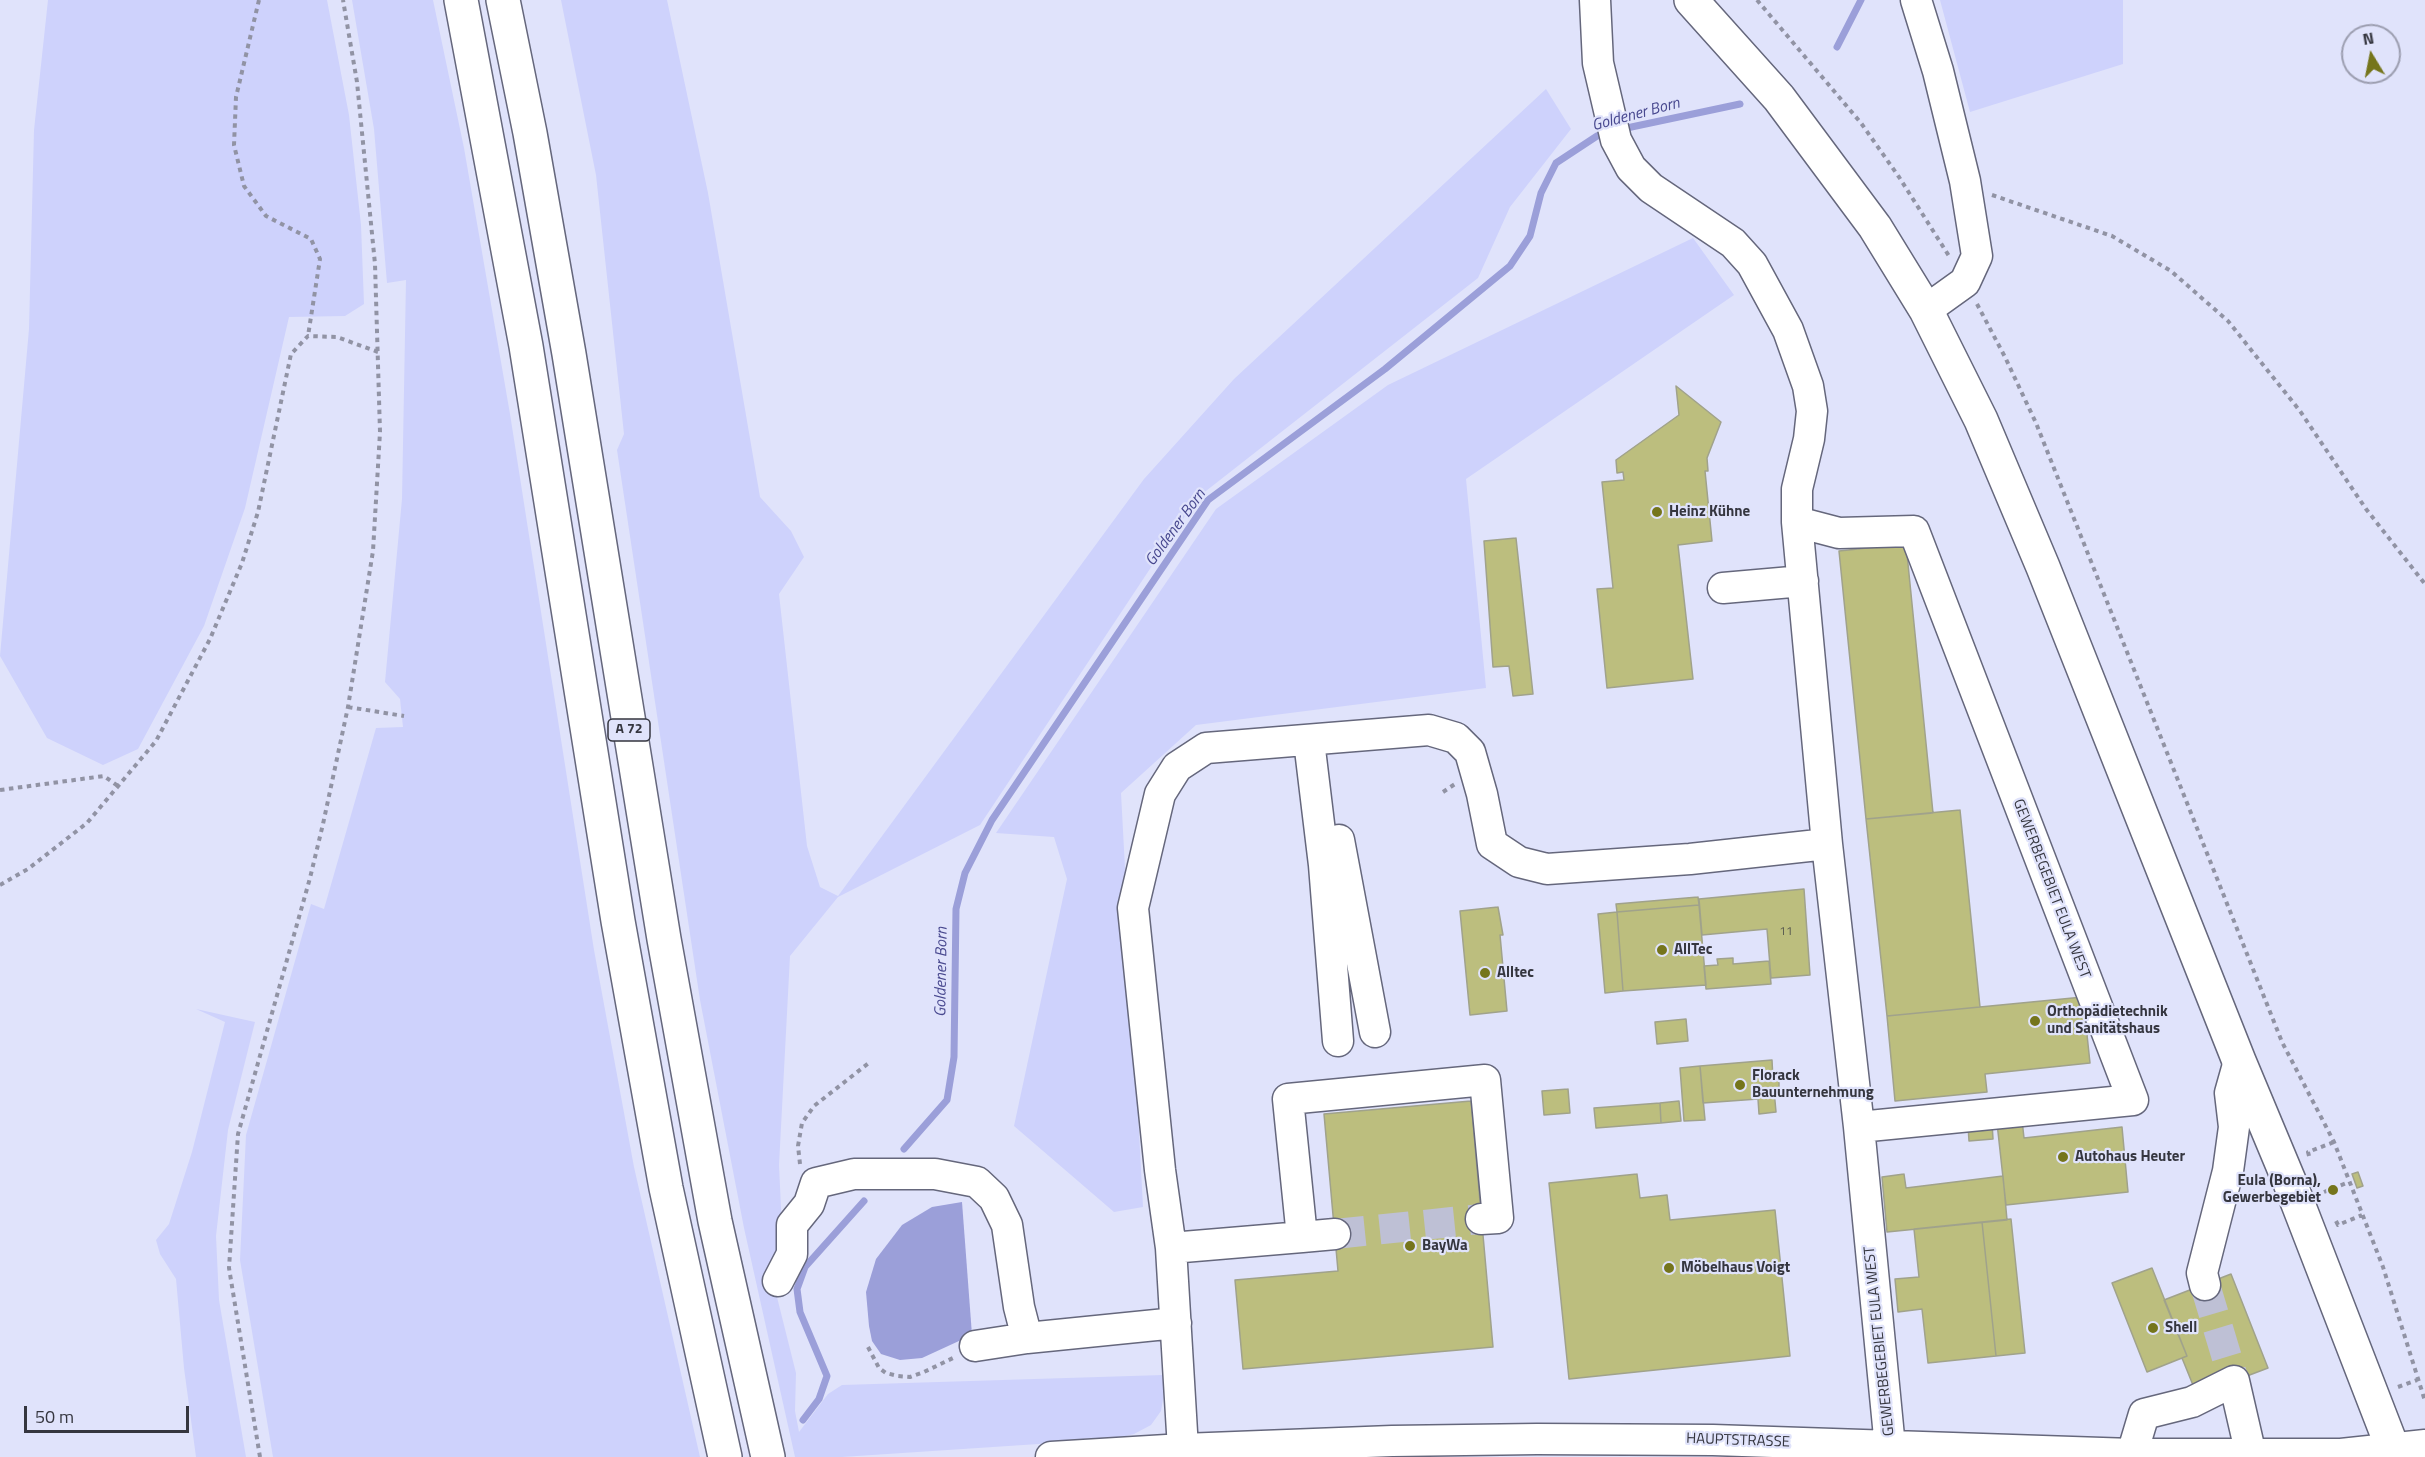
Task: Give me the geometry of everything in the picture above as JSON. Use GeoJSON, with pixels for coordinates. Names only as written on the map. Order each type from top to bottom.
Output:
{"type":"FeatureCollection","features":[{"type":"Feature","properties":{"kind":"main road","name":"A 72"},"geometry":{"type":"LineString","coordinates":[[461,0],[526,346],[618,921],[666,1188],[725,1457]]}},
{"type":"Feature","properties":{"kind":"main road","name":"A 72"},"geometry":{"type":"LineString","coordinates":[[503,0],[530,133],[569,354],[664,939],[714,1221],[768,1457]]}},
{"type":"Feature","properties":{"kind":"main road"},"geometry":{"type":"LineString","coordinates":[[1691,0],[1779,98],[1875,227],[1926,310],[1981,420],[2043,567],[2239,1061],[2290,1183],[2395,1453]]}},
{"type":"Feature","properties":{"kind":"street","name":"GEWERBEGEBIET EULA WEST"},"geometry":{"type":"LineString","coordinates":[[1595,0],[1598,63],[1613,131],[1631,168],[1651,188],[1733,243],[1752,264],[1788,330],[1808,387],[1812,411],[1809,439],[1797,489],[1797,522],[1827,844],[1859,1127],[1890,1447]]}},
{"type":"Feature","properties":{"kind":"street"},"geometry":{"type":"LineString","coordinates":[[1916,0],[1938,71],[1965,181],[1977,256],[1965,282],[1926,310]]}},
{"type":"Feature","properties":{"kind":"street","name":"GEWERBEGEBIET EULA WEST"},"geometry":{"type":"LineString","coordinates":[[1797,522],[1839,533],[1914,531],[2133,1100],[1859,1127]]}},
{"type":"Feature","properties":{"kind":"street"},"geometry":{"type":"LineString","coordinates":[[1723,588],[1803,581]]}},
{"type":"Feature","properties":{"kind":"street"},"geometry":{"type":"LineString","coordinates":[[1183,1449],[1171,1248],[1160,1170],[1133,908],[1160,794],[1177,767],[1206,748],[1429,730],[1456,738],[1470,752],[1482,794],[1492,844],[1519,862],[1547,869],[1690,859],[1827,844]]}},
{"type":"Feature","properties":{"kind":"street"},"geometry":{"type":"LineString","coordinates":[[1320,740],[1331,778],[1340,854],[1375,1032]]}},
{"type":"Feature","properties":{"kind":"street"},"geometry":{"type":"LineString","coordinates":[[1320,740],[1323,865],[1338,1041]]}},
{"type":"Feature","properties":{"kind":"street"},"geometry":{"type":"LineString","coordinates":[[2205,1285],[2202,1273],[2228,1171],[2234,1127],[2230,1093],[2239,1061]]}},
{"type":"Feature","properties":{"kind":"street"},"geometry":{"type":"LineString","coordinates":[[1302,1237],[1288,1099],[1485,1080],[1498,1218],[1482,1219]]}},
{"type":"Feature","properties":{"kind":"street"},"geometry":{"type":"LineString","coordinates":[[778,1281],[792,1254],[792,1225],[809,1204],[816,1183],[854,1174],[936,1174],[977,1182],[994,1198],[1007,1225],[1019,1307],[1027,1338]]}},
{"type":"Feature","properties":{"kind":"street"},"geometry":{"type":"LineString","coordinates":[[1171,1248],[1335,1234]]}},
{"type":"Feature","properties":{"kind":"street"},"geometry":{"type":"LineString","coordinates":[[975,1347],[1027,1338],[1176,1323]]}},
{"type":"Feature","properties":{"kind":"street"},"geometry":{"type":"LineString","coordinates":[[2132,1454],[2144,1414],[2192,1402],[2234,1381],[2252,1455]]}},
{"type":"Feature","properties":{"kind":"street","name":"HAUPTSTRASSE"},"geometry":{"type":"LineString","coordinates":[[1051,1457],[1183,1449],[1392,1441],[1536,1448],[1713,1440],[2132,1454],[2252,1455],[2395,1453],[2425,1445]]}},
{"type":"Feature","properties":{"kind":"path"},"geometry":{"type":"LineString","coordinates":[[0,885],[28,869],[87,822],[156,741],[210,639],[242,563],[258,512],[291,354],[308,336],[320,259],[311,239],[266,216],[244,186],[234,145],[236,97],[259,0]]}},
{"type":"Feature","properties":{"kind":"path"},"geometry":{"type":"LineString","coordinates":[[260,1457],[230,1268],[238,1134],[310,878],[348,707],[373,551],[380,432],[375,264],[357,82],[343,0]]}},
{"type":"Feature","properties":{"kind":"path"},"geometry":{"type":"LineString","coordinates":[[1757,0],[1861,123],[1899,177],[1965,282],[2005,357],[2036,423],[2282,1041],[2334,1142],[2383,1267],[2425,1401]]}},
{"type":"Feature","properties":{"kind":"path"},"geometry":{"type":"LineString","coordinates":[[1965,181],[1986,194],[2112,236],[2171,271],[2228,321],[2300,411],[2366,509],[2425,584]]}},
{"type":"Feature","properties":{"kind":"path"},"geometry":{"type":"LineString","coordinates":[[308,336],[337,337],[378,352]]}},
{"type":"Feature","properties":{"kind":"path"},"geometry":{"type":"LineString","coordinates":[[348,707],[404,716]]}},
{"type":"Feature","properties":{"kind":"path"},"geometry":{"type":"LineString","coordinates":[[0,790],[104,776],[118,786]]}},
{"type":"Feature","properties":{"kind":"path"},"geometry":{"type":"LineString","coordinates":[[816,1183],[801,1166],[798,1146],[802,1123],[814,1106],[870,1062]]}},
{"type":"Feature","properties":{"kind":"path"},"geometry":{"type":"LineString","coordinates":[[2308,1152],[2334,1142]]}},
{"type":"Feature","properties":{"kind":"path"},"geometry":{"type":"LineString","coordinates":[[2324,1191],[2349,1182]]}},
{"type":"Feature","properties":{"kind":"path"},"geometry":{"type":"LineString","coordinates":[[2338,1226],[2363,1215]]}},
{"type":"Feature","properties":{"kind":"path"},"geometry":{"type":"LineString","coordinates":[[868,1347],[879,1368],[886,1373],[910,1377],[975,1347]]}},
{"type":"Feature","properties":{"kind":"shaded area"},"geometry":{"type":"Polygon","coordinates":[[[48,0],[327,0],[349,115],[361,225],[364,304],[345,316],[289,317],[245,508],[204,626],[138,749],[103,765],[47,738],[0,656],[29,329],[34,130],[48,0]]]}},
{"type":"Feature","properties":{"kind":"shaded area"},"geometry":{"type":"Polygon","coordinates":[[[352,0],[433,0],[464,148],[510,414],[594,950],[634,1167],[700,1457],[273,1457],[240,1260],[246,1135],[311,904],[324,909],[376,728],[403,727],[400,699],[385,682],[402,499],[406,280],[387,283],[374,129],[352,0]]]}},
{"type":"Feature","properties":{"kind":"shaded area"},"geometry":{"type":"Polygon","coordinates":[[[561,0],[667,0],[708,193],[760,497],[791,531],[804,557],[779,594],[807,846],[820,887],[838,896],[1144,479],[1234,379],[1546,89],[1571,129],[1510,207],[1478,278],[1197,498],[980,825],[838,897],[790,956],[779,1165],[783,1251],[771,1273],[796,1373],[795,1411],[799,1432],[828,1394],[842,1385],[1163,1375],[1164,1393],[1161,1411],[1151,1425],[1134,1434],[1114,1439],[842,1457],[795,1457],[744,1228],[700,1000],[617,450],[624,434],[596,175],[561,0]]]}},
{"type":"Feature","properties":{"kind":"shaded area"},"geometry":{"type":"Polygon","coordinates":[[[1940,0],[2123,0],[2123,64],[1970,112],[1940,0]]]}},
{"type":"Feature","properties":{"kind":"shaded area"},"geometry":{"type":"Polygon","coordinates":[[[1693,238],[1734,295],[1466,479],[1486,688],[1196,725],[1121,793],[1143,1207],[1114,1212],[1014,1126],[1067,879],[1054,837],[996,833],[1216,509],[1388,385],[1693,238]]]}},
{"type":"Feature","properties":{"kind":"shaded area"},"geometry":{"type":"Polygon","coordinates":[[[196,1009],[255,1022],[228,1130],[216,1236],[219,1300],[246,1457],[196,1457],[184,1368],[176,1279],[160,1254],[156,1240],[169,1224],[192,1152],[225,1022],[196,1009]]]}},
{"type":"Feature","properties":{"kind":"shaded area"},"geometry":{"type":"Polygon","coordinates":[[[962,1202],[972,1335],[922,1358],[900,1360],[881,1354],[872,1341],[866,1292],[876,1259],[902,1225],[932,1207],[962,1202]]]}},
{"type":"Feature","properties":{"kind":"building","name":"Heinz Kühne"},"geometry":{"type":"Polygon","coordinates":[[[1676,386],[1721,422],[1707,458],[1708,471],[1705,471],[1712,541],[1678,545],[1693,679],[1607,688],[1597,589],[1613,588],[1602,482],[1624,480],[1623,472],[1617,473],[1616,460],[1679,415],[1676,386]]]}},
{"type":"Feature","properties":{"kind":"building"},"geometry":{"type":"Polygon","coordinates":[[[1516,538],[1533,694],[1513,696],[1509,666],[1493,667],[1484,541],[1516,538]]]}},
{"type":"Feature","properties":{"kind":"building"},"geometry":{"type":"Polygon","coordinates":[[[1906,544],[1933,813],[1866,819],[1839,551],[1906,544]]]}},
{"type":"Feature","properties":{"kind":"building"},"geometry":{"type":"Polygon","coordinates":[[[1960,810],[1980,1007],[1887,1016],[1866,819],[1960,810]]]}},
{"type":"Feature","properties":{"kind":"building","name":"AllTec"},"geometry":{"type":"Polygon","coordinates":[[[1804,889],[1810,975],[1771,978],[1767,929],[1702,935],[1699,899],[1804,889]]]}},
{"type":"Feature","properties":{"kind":"building"},"geometry":{"type":"Polygon","coordinates":[[[1698,897],[1699,905],[1617,912],[1616,904],[1698,897]]]}},
{"type":"Feature","properties":{"kind":"building","name":"AllTec"},"geometry":{"type":"Polygon","coordinates":[[[1699,905],[1706,985],[1623,991],[1617,912],[1699,905]]]}},
{"type":"Feature","properties":{"kind":"building","name":"Alltec"},"geometry":{"type":"Polygon","coordinates":[[[1498,907],[1503,935],[1500,935],[1507,1011],[1470,1015],[1460,911],[1498,907]]]}},
{"type":"Feature","properties":{"kind":"building"},"geometry":{"type":"Polygon","coordinates":[[[1617,912],[1623,991],[1605,993],[1598,914],[1617,912]]]}},
{"type":"Feature","properties":{"kind":"building"},"geometry":{"type":"Polygon","coordinates":[[[1733,958],[1733,964],[1769,961],[1771,984],[1706,989],[1704,966],[1718,965],[1717,959],[1733,958]]]}},
{"type":"Feature","properties":{"kind":"building"},"geometry":{"type":"Polygon","coordinates":[[[2083,997],[2090,1063],[1985,1074],[1987,1092],[1895,1101],[1887,1016],[2083,997]]]}},
{"type":"Feature","properties":{"kind":"building"},"geometry":{"type":"Polygon","coordinates":[[[1686,1019],[1688,1041],[1657,1044],[1655,1022],[1686,1019]]]}},
{"type":"Feature","properties":{"kind":"building","name":"Florack Bauunternehmung"},"geometry":{"type":"Polygon","coordinates":[[[1772,1060],[1773,1080],[1779,1080],[1779,1090],[1774,1090],[1776,1112],[1759,1114],[1758,1099],[1703,1103],[1700,1066],[1772,1060]]]}},
{"type":"Feature","properties":{"kind":"building"},"geometry":{"type":"Polygon","coordinates":[[[1700,1066],[1705,1120],[1684,1121],[1680,1068],[1700,1066]]]}},
{"type":"Feature","properties":{"kind":"building"},"geometry":{"type":"Polygon","coordinates":[[[1568,1089],[1570,1113],[1544,1115],[1542,1091],[1568,1089]]]}},
{"type":"Feature","properties":{"kind":"building","name":"BayWa"},"geometry":{"type":"Polygon","coordinates":[[[1471,1101],[1493,1347],[1243,1369],[1235,1280],[1338,1271],[1324,1114],[1471,1101]]]}},
{"type":"Feature","properties":{"kind":"building"},"geometry":{"type":"Polygon","coordinates":[[[1679,1101],[1681,1121],[1661,1123],[1660,1103],[1679,1101]]]}},
{"type":"Feature","properties":{"kind":"building"},"geometry":{"type":"Polygon","coordinates":[[[1660,1103],[1661,1123],[1596,1128],[1594,1108],[1660,1103]]]}},
{"type":"Feature","properties":{"kind":"building","name":"Autohaus Heuter"},"geometry":{"type":"Polygon","coordinates":[[[2022,1120],[2024,1138],[2122,1127],[2128,1192],[2006,1205],[1997,1123],[2022,1120]]]}},
{"type":"Feature","properties":{"kind":"building"},"geometry":{"type":"Polygon","coordinates":[[[1992,1123],[1993,1139],[1969,1141],[1968,1125],[1992,1123]]]}},
{"type":"Feature","properties":{"kind":"building"},"geometry":{"type":"Polygon","coordinates":[[[2358,1172],[2363,1186],[2357,1188],[2352,1174],[2358,1172]]]}},
{"type":"Feature","properties":{"kind":"building","name":"Möbelhaus Voigt"},"geometry":{"type":"Polygon","coordinates":[[[1637,1174],[1640,1198],[1667,1195],[1670,1220],[1775,1210],[1790,1356],[1569,1379],[1549,1183],[1637,1174]]]}},
{"type":"Feature","properties":{"kind":"building"},"geometry":{"type":"Polygon","coordinates":[[[1904,1174],[1906,1188],[2003,1176],[2007,1220],[1887,1232],[1882,1177],[1904,1174]]]}},
{"type":"Feature","properties":{"kind":"building"},"geometry":{"type":"Polygon","coordinates":[[[2011,1219],[2025,1353],[1996,1356],[1982,1222],[2011,1219]]]}},
{"type":"Feature","properties":{"kind":"building"},"geometry":{"type":"Polygon","coordinates":[[[1982,1222],[1996,1356],[1928,1363],[1922,1309],[1898,1312],[1895,1279],[1919,1277],[1914,1229],[1982,1222]]]}},
{"type":"Feature","properties":{"kind":"building","name":"Shell"},"geometry":{"type":"Polygon","coordinates":[[[2152,1268],[2187,1356],[2147,1372],[2112,1283],[2152,1268]]]}},
{"type":"Feature","properties":{"kind":"building"},"geometry":{"type":"Polygon","coordinates":[[[2231,1274],[2268,1368],[2197,1395],[2182,1358],[2187,1356],[2164,1300],[2231,1274]]]}},
{"type":"Feature","properties":{"kind":"waterway","name":"Goldener Born"},"geometry":{"type":"LineString","coordinates":[[1837,47],[1861,0]]}},
{"type":"Feature","properties":{"kind":"waterway","name":"Goldener Born"},"geometry":{"type":"LineString","coordinates":[[1622,129],[1740,104]]}},
{"type":"Feature","properties":{"kind":"waterway","name":"Goldener Born"},"geometry":{"type":"LineString","coordinates":[[904,1149],[947,1100],[954,1057],[956,909],[965,873],[992,820],[1208,500],[1385,369],[1510,266],[1530,236],[1541,193],[1556,163],[1597,136],[1608,133]]}},
{"type":"Feature","properties":{"kind":"waterway","name":"Goldener Born"},"geometry":{"type":"LineString","coordinates":[[803,1420],[819,1399],[827,1376],[800,1312],[797,1289],[805,1267],[864,1201]]}},
{"type":"Feature","properties":{"kind":"tunnel"},"geometry":{"type":"LineString","coordinates":[[1335,1234],[1481,1219]]}},
{"type":"Feature","properties":{"kind":"tunnel"},"geometry":{"type":"LineString","coordinates":[[2205,1285],[2234,1381]]}},
{"type":"Feature","properties":{"kind":"place","name":"Heinz Kühne"},"geometry":{"type":"Point","coordinates":[1657,512]}},
{"type":"Feature","properties":{"kind":"place","name":"AllTec"},"geometry":{"type":"Point","coordinates":[1662,950]}},
{"type":"Feature","properties":{"kind":"place","name":"Alltec"},"geometry":{"type":"Point","coordinates":[1485,973]}},
{"type":"Feature","properties":{"kind":"place","name":"Orthopädietechnik und Sanitätshaus"},"geometry":{"type":"Point","coordinates":[2035,1021]}},
{"type":"Feature","properties":{"kind":"place","name":"Florack Bauunternehmung"},"geometry":{"type":"Point","coordinates":[1740,1085]}},
{"type":"Feature","properties":{"kind":"place","name":"Autohaus Heuter"},"geometry":{"type":"Point","coordinates":[2063,1157]}},
{"type":"Feature","properties":{"kind":"place","name":"Eula (Borna), Gewerbegebiet"},"geometry":{"type":"Point","coordinates":[2333,1190]}},
{"type":"Feature","properties":{"kind":"place","name":"BayWa"},"geometry":{"type":"Point","coordinates":[1410,1246]}},
{"type":"Feature","properties":{"kind":"place","name":"Möbelhaus Voigt"},"geometry":{"type":"Point","coordinates":[1669,1268]}},
{"type":"Feature","properties":{"kind":"place","name":"Shell"},"geometry":{"type":"Point","coordinates":[2153,1328]}}]}
